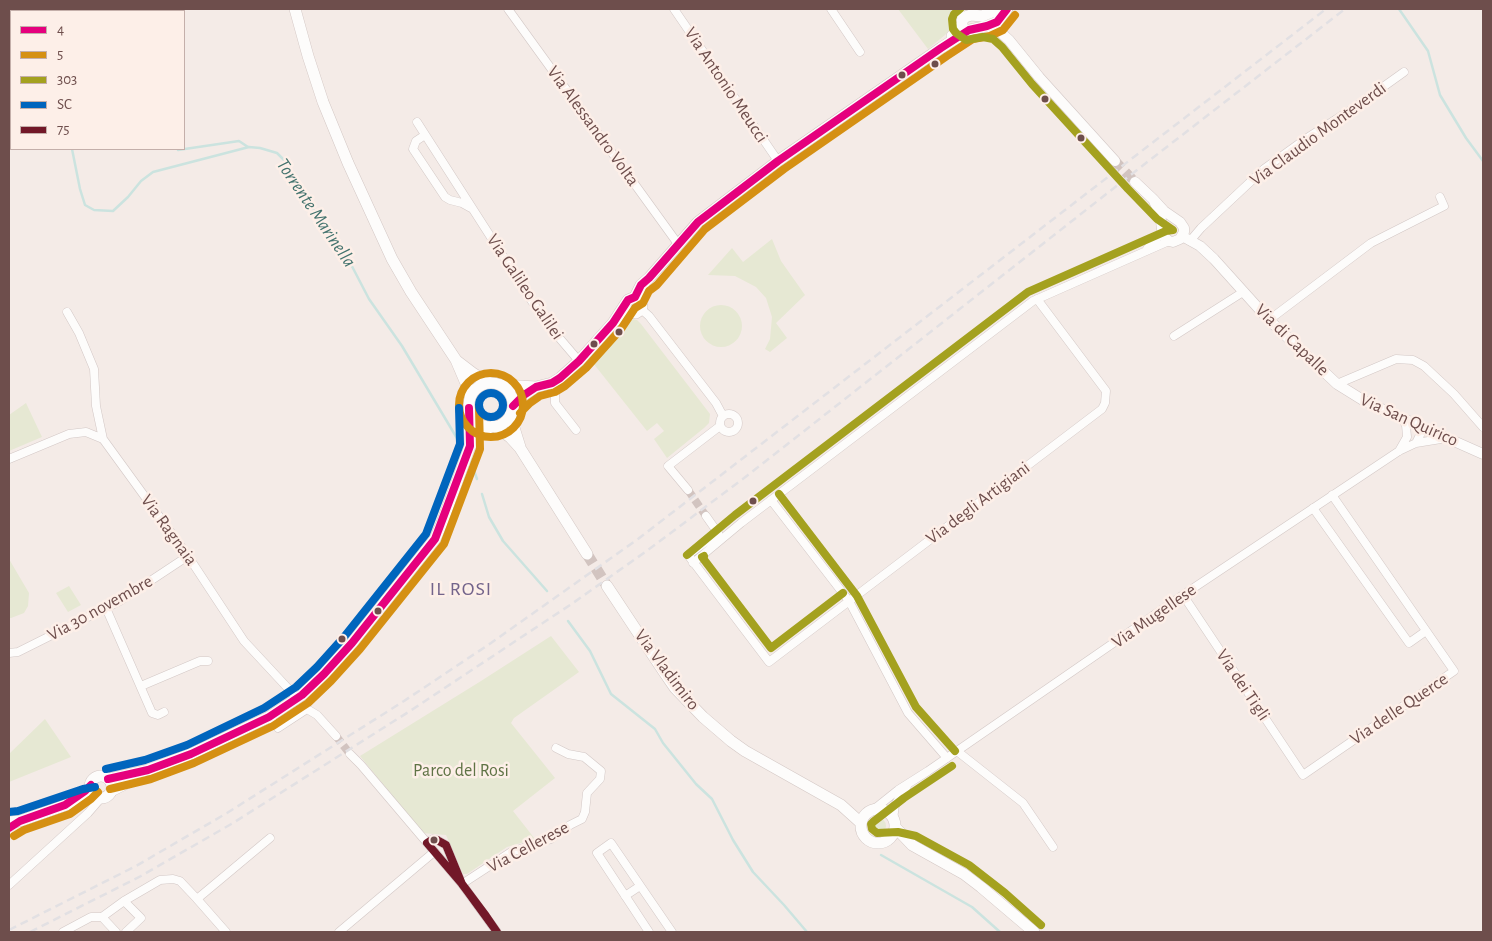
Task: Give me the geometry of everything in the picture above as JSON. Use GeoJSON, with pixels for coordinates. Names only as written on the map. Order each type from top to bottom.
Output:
{"type":"FeatureCollection","features":[{"type":"Feature","properties":{"kind":"main road"},"geometry":{"type":"LineString","coordinates":[[295,9],[323,102],[352,172],[392,258],[411,292],[456,360],[466,382],[472,415],[476,421],[492,427],[510,438],[520,448],[587,554]]}},
{"type":"Feature","properties":{"kind":"main road"},"geometry":{"type":"LineString","coordinates":[[456,360],[488,383],[536,387],[552,383],[568,372],[613,323],[634,305],[641,285],[698,222],[778,161],[941,48],[965,18],[996,13],[1007,9]]}},
{"type":"Feature","properties":{"kind":"main road"},"geometry":{"type":"LineString","coordinates":[[965,18],[987,26],[997,22],[996,13]]}},
{"type":"Feature","properties":{"kind":"main road"},"geometry":{"type":"LineString","coordinates":[[468,450],[470,403],[476,389],[488,383]]}},
{"type":"Feature","properties":{"kind":"main road"},"geometry":{"type":"LineString","coordinates":[[502,385],[512,396],[512,411],[520,448]]}},
{"type":"Feature","properties":{"kind":"main road"},"geometry":{"type":"LineString","coordinates":[[65,805],[85,791],[92,781],[98,777],[108,779],[148,770],[191,754],[269,717],[299,697],[324,674],[352,643],[435,539],[468,450],[478,436],[506,420],[524,395],[536,387]]}},
{"type":"Feature","properties":{"kind":"main road","name":"Via Vladimiro"},"geometry":{"type":"LineString","coordinates":[[607,586],[664,672],[686,700],[703,717],[744,751],[841,805],[861,824]]}},
{"type":"Feature","properties":{"kind":"main road"},"geometry":{"type":"LineString","coordinates":[[9,828],[15,821],[86,798],[107,796],[111,791],[148,770]]}},
{"type":"Feature","properties":{"kind":"main road"},"geometry":{"type":"LineString","coordinates":[[108,779],[112,786],[111,791]]}},
{"type":"Feature","properties":{"kind":"main road"},"geometry":{"type":"LineString","coordinates":[[91,785],[91,792],[99,798]]}},
{"type":"Feature","properties":{"kind":"main road","name":"Via Vladimiro"},"geometry":{"type":"LineString","coordinates":[[841,805],[871,811]]}},
{"type":"Feature","properties":{"kind":"main road"},"geometry":{"type":"LineString","coordinates":[[912,845],[884,842],[874,843],[866,838],[861,824],[866,815],[871,811],[880,809],[886,812],[912,845],[964,874],[999,901],[1034,932]]}},
{"type":"Feature","properties":{"kind":"main road"},"geometry":{"type":"LineString","coordinates":[[884,842],[892,836],[894,823]]}},
{"type":"Feature","properties":{"kind":"street","name":"Via Alessandro Volta"},"geometry":{"type":"LineString","coordinates":[[508,9],[678,244]]}},
{"type":"Feature","properties":{"kind":"street","name":"Via Antonio Meucci"},"geometry":{"type":"LineString","coordinates":[[674,9],[778,161]]}},
{"type":"Feature","properties":{"kind":"street"},"geometry":{"type":"LineString","coordinates":[[832,9],[860,52]]}},
{"type":"Feature","properties":{"kind":"street"},"geometry":{"type":"LineString","coordinates":[[996,13],[1009,40]]}},
{"type":"Feature","properties":{"kind":"street"},"geometry":{"type":"LineString","coordinates":[[987,26],[998,30],[1009,40],[1115,161]]}},
{"type":"Feature","properties":{"kind":"street","name":"Via Claudio Monteverdi"},"geometry":{"type":"LineString","coordinates":[[1186,239],[1201,228],[1264,169],[1404,72]]}},
{"type":"Feature","properties":{"kind":"street","name":"Via Galileo Galilei"},"geometry":{"type":"LineString","coordinates":[[417,122],[544,320],[579,361]]}},
{"type":"Feature","properties":{"kind":"street"},"geometry":{"type":"LineString","coordinates":[[425,134],[416,141],[413,150],[445,197],[462,203],[474,211]]}},
{"type":"Feature","properties":{"kind":"street"},"geometry":{"type":"LineString","coordinates":[[706,516],[718,533],[688,555],[693,563],[771,500],[1037,299],[1169,241],[1186,239],[1183,225],[1179,220],[1164,211],[1135,182]]}},
{"type":"Feature","properties":{"kind":"street"},"geometry":{"type":"LineString","coordinates":[[454,201],[460,197],[461,190]]}},
{"type":"Feature","properties":{"kind":"street"},"geometry":{"type":"LineString","coordinates":[[1270,320],[1371,243],[1444,206],[1440,197]]}},
{"type":"Feature","properties":{"kind":"street"},"geometry":{"type":"LineString","coordinates":[[1153,199],[1160,214],[1162,230],[1169,241]]}},
{"type":"Feature","properties":{"kind":"street"},"geometry":{"type":"LineString","coordinates":[[1145,251],[1162,230],[1166,221],[1175,219]]}},
{"type":"Feature","properties":{"kind":"street","name":"Via di Capalle"},"geometry":{"type":"LineString","coordinates":[[1186,239],[1200,246],[1214,259],[1270,320],[1337,384],[1396,359],[1413,360],[1424,366],[1454,394],[1483,427]]}},
{"type":"Feature","properties":{"kind":"street"},"geometry":{"type":"LineString","coordinates":[[1174,336],[1243,292]]}},
{"type":"Feature","properties":{"kind":"street","name":"Via degli Artigiani"},"geometry":{"type":"LineString","coordinates":[[693,563],[769,662],[1102,409],[1107,395],[1105,388],[1037,299]]}},
{"type":"Feature","properties":{"kind":"street"},"geometry":{"type":"LineString","coordinates":[[634,305],[649,316],[716,403],[723,416]]}},
{"type":"Feature","properties":{"kind":"street"},"geometry":{"type":"LineString","coordinates":[[67,312],[79,333],[94,369],[96,406],[103,439]]}},
{"type":"Feature","properties":{"kind":"street"},"geometry":{"type":"LineString","coordinates":[[552,383],[555,403],[576,430]]}},
{"type":"Feature","properties":{"kind":"street","name":"Via San Quirico"},"geometry":{"type":"LineString","coordinates":[[1337,384],[1366,402],[1483,454]]}},
{"type":"Feature","properties":{"kind":"street"},"geometry":{"type":"LineString","coordinates":[[729,414],[734,416],[737,421],[737,427],[733,431],[727,432],[720,426],[720,420],[723,416],[729,414]]}},
{"type":"Feature","properties":{"kind":"street"},"geometry":{"type":"LineString","coordinates":[[1401,417],[1406,425],[1407,437]]}},
{"type":"Feature","properties":{"kind":"street"},"geometry":{"type":"LineString","coordinates":[[1416,443],[1420,433],[1420,425]]}},
{"type":"Feature","properties":{"kind":"street","name":"Via Mugellese"},"geometry":{"type":"LineString","coordinates":[[1399,451],[1407,437],[1420,425]]}},
{"type":"Feature","properties":{"kind":"street"},"geometry":{"type":"LineString","coordinates":[[688,490],[668,466],[720,426]]}},
{"type":"Feature","properties":{"kind":"street"},"geometry":{"type":"LineString","coordinates":[[9,459],[69,434],[86,432],[103,439]]}},
{"type":"Feature","properties":{"kind":"street","name":"Via Mugellese"},"geometry":{"type":"LineString","coordinates":[[871,811],[898,790],[1183,595],[1399,451],[1416,443],[1449,438]]}},
{"type":"Feature","properties":{"kind":"street","name":"Via Ragnaia"},"geometry":{"type":"LineString","coordinates":[[103,439],[188,556],[244,641],[299,697]]}},
{"type":"Feature","properties":{"kind":"street","name":"Via delle Querce"},"geometry":{"type":"LineString","coordinates":[[1303,774],[1454,671],[1332,495]]}},
{"type":"Feature","properties":{"kind":"street"},"geometry":{"type":"LineString","coordinates":[[771,500],[849,601],[908,713],[947,758]]}},
{"type":"Feature","properties":{"kind":"street"},"geometry":{"type":"LineString","coordinates":[[1313,508],[1409,643],[1426,631]]}},
{"type":"Feature","properties":{"kind":"street","name":"Via 30 novembre"},"geometry":{"type":"LineString","coordinates":[[9,653],[18,652],[120,601],[188,556]]}},
{"type":"Feature","properties":{"kind":"street","name":"Via dei Tigli"},"geometry":{"type":"LineString","coordinates":[[1183,595],[1303,774]]}},
{"type":"Feature","properties":{"kind":"street"},"geometry":{"type":"LineString","coordinates":[[106,608],[152,713],[158,715],[164,712]]}},
{"type":"Feature","properties":{"kind":"street"},"geometry":{"type":"LineString","coordinates":[[141,686],[200,661],[208,661]]}},
{"type":"Feature","properties":{"kind":"street"},"geometry":{"type":"LineString","coordinates":[[269,717],[278,728],[308,709],[317,715],[336,736]]}},
{"type":"Feature","properties":{"kind":"street","name":"Via Cellerese"},"geometry":{"type":"LineString","coordinates":[[462,884],[510,852],[551,839],[582,819],[585,812],[587,793],[600,779],[601,771],[584,757],[568,754],[556,748]]}},
{"type":"Feature","properties":{"kind":"street"},"geometry":{"type":"LineString","coordinates":[[957,751],[1024,803],[1053,847]]}},
{"type":"Feature","properties":{"kind":"street"},"geometry":{"type":"LineString","coordinates":[[350,754],[462,884],[497,932]]}},
{"type":"Feature","properties":{"kind":"street","name":"Via Mugellese"},"geometry":{"type":"LineString","coordinates":[[894,823],[895,805],[910,783]]}},
{"type":"Feature","properties":{"kind":"street"},"geometry":{"type":"LineString","coordinates":[[9,885],[88,813],[99,798]]}},
{"type":"Feature","properties":{"kind":"street"},"geometry":{"type":"LineString","coordinates":[[197,899],[270,838]]}},
{"type":"Feature","properties":{"kind":"street"},"geometry":{"type":"LineString","coordinates":[[427,843],[433,839],[446,845],[462,884]]}},
{"type":"Feature","properties":{"kind":"street"},"geometry":{"type":"LineString","coordinates":[[649,932],[597,853],[611,843],[672,932]]}},
{"type":"Feature","properties":{"kind":"street"},"geometry":{"type":"LineString","coordinates":[[339,932],[434,852]]}},
{"type":"Feature","properties":{"kind":"street"},"geometry":{"type":"LineString","coordinates":[[63,932],[91,917],[102,917],[124,901],[160,880],[173,880],[180,882],[226,932]]}},
{"type":"Feature","properties":{"kind":"street"},"geometry":{"type":"LineString","coordinates":[[625,896],[640,886]]}},
{"type":"Feature","properties":{"kind":"street"},"geometry":{"type":"LineString","coordinates":[[124,901],[141,918],[126,932]]}},
{"type":"Feature","properties":{"kind":"street"},"geometry":{"type":"LineString","coordinates":[[102,917],[116,932]]}},
{"type":"Feature","properties":{"kind":"green space"},"geometry":{"type":"Polygon","coordinates":[[[898,9],[952,9],[954,20],[952,27],[945,35],[928,49],[898,9]]]}},
{"type":"Feature","properties":{"kind":"green space"},"geometry":{"type":"Polygon","coordinates":[[[772,239],[781,261],[805,295],[776,323],[787,338],[770,352],[765,349],[770,339],[772,317],[766,298],[756,287],[735,276],[708,275],[732,248],[743,262],[772,239]]]}},
{"type":"Feature","properties":{"kind":"green space"},"geometry":{"type":"Polygon","coordinates":[[[721,305],[736,311],[742,326],[736,341],[721,347],[706,341],[700,326],[706,311],[721,305]]]}},
{"type":"Feature","properties":{"kind":"green space"},"geometry":{"type":"Polygon","coordinates":[[[629,319],[637,320],[641,324],[710,414],[709,423],[667,458],[654,439],[664,431],[657,423],[647,431],[593,363],[621,325],[629,319]]]}},
{"type":"Feature","properties":{"kind":"green space"},"geometry":{"type":"Polygon","coordinates":[[[26,403],[42,437],[9,451],[9,415],[26,403]]]}},
{"type":"Feature","properties":{"kind":"green space"},"geometry":{"type":"Polygon","coordinates":[[[9,559],[29,593],[28,606],[24,613],[11,618],[9,618],[9,559]]]}},
{"type":"Feature","properties":{"kind":"green space"},"geometry":{"type":"Polygon","coordinates":[[[69,586],[81,605],[68,612],[56,593],[69,586]]]}},
{"type":"Feature","properties":{"kind":"green space","name":"Parco del Rosi"},"geometry":{"type":"Polygon","coordinates":[[[551,636],[579,672],[514,718],[511,723],[555,778],[513,811],[535,839],[507,847],[467,874],[463,874],[446,835],[422,833],[360,756],[551,636]]]}},
{"type":"Feature","properties":{"kind":"green space"},"geometry":{"type":"Polygon","coordinates":[[[45,719],[71,757],[9,782],[9,754],[45,719]]]}},
{"type":"Feature","properties":{"kind":"green space"},"geometry":{"type":"Polygon","coordinates":[[[873,817],[881,817],[886,822],[884,833],[873,835],[868,830],[868,822],[873,817]]]}},
{"type":"Feature","properties":{"kind":"waterway"},"geometry":{"type":"LineString","coordinates":[[1399,9],[1428,51],[1440,95],[1466,138],[1483,161]]}},
{"type":"Feature","properties":{"kind":"waterway"},"geometry":{"type":"LineString","coordinates":[[185,149],[239,141],[248,147]]}},
{"type":"Feature","properties":{"kind":"waterway","name":"Torrente Marinella"},"geometry":{"type":"LineString","coordinates":[[72,150],[85,205],[94,210],[113,211],[141,181],[153,172],[249,147],[277,153],[287,163],[295,185],[343,249],[369,299],[402,346],[464,450]]}},
{"type":"Feature","properties":{"kind":"waterway","name":"Torrente Marinella"},"geometry":{"type":"LineString","coordinates":[[470,459],[477,479]]}},
{"type":"Feature","properties":{"kind":"waterway","name":"Torrente Marinella"},"geometry":{"type":"LineString","coordinates":[[482,494],[489,517],[503,541],[547,591]]}},
{"type":"Feature","properties":{"kind":"waterway","name":"Torrente Marinella"},"geometry":{"type":"LineString","coordinates":[[568,621],[590,651],[611,694],[655,729],[663,743],[696,784],[712,799],[733,840],[753,872],[807,932]]}},
{"type":"Feature","properties":{"kind":"waterway"},"geometry":{"type":"LineString","coordinates":[[881,855],[972,907],[1000,932]]}},
{"type":"Feature","properties":{"kind":"tunnel"},"geometry":{"type":"LineString","coordinates":[[1115,161],[1135,182]]}},
{"type":"Feature","properties":{"kind":"tunnel"},"geometry":{"type":"LineString","coordinates":[[688,490],[706,516]]}},
{"type":"Feature","properties":{"kind":"tunnel"},"geometry":{"type":"LineString","coordinates":[[587,554],[607,586]]}},
{"type":"Feature","properties":{"kind":"tunnel"},"geometry":{"type":"LineString","coordinates":[[336,736],[350,754]]}},
{"type":"Feature","properties":{"kind":"railway"},"geometry":{"type":"LineString","coordinates":[[9,930],[136,866],[227,813],[404,701],[491,643],[638,539],[1326,9]]}},
{"type":"Feature","properties":{"kind":"railway"},"geometry":{"type":"LineString","coordinates":[[30,932],[141,876],[233,823],[410,711],[573,603],[748,475],[1345,9]]}},
{"type":"Feature","properties":{"kind":"transit line","name":"303"},"geometry":{"type":"LineString","coordinates":[[687,555],[735,515],[1028,292],[1166,231],[1173,230],[1157,219],[1128,189],[1032,84],[1002,47],[993,39],[983,37],[966,40],[956,33],[953,29],[952,19],[954,14],[960,9]]}},
{"type":"Feature","properties":{"kind":"transit line","name":"4"},"geometry":{"type":"LineString","coordinates":[[513,406],[536,387],[552,383],[560,378],[579,361],[613,323],[628,300],[635,297],[641,285],[698,222],[778,161],[941,48],[969,30],[997,22],[1007,9]]}},
{"type":"Feature","properties":{"kind":"transit line","name":"5"},"geometry":{"type":"LineString","coordinates":[[520,413],[540,396],[555,392],[565,386],[586,368],[621,329],[635,308],[643,303],[649,291],[657,285],[705,229],[784,169],[947,56],[973,39],[990,36],[1003,30],[1015,15]]}},
{"type":"Feature","properties":{"kind":"transit line","name":"5"},"geometry":{"type":"LineString","coordinates":[[491,373],[509,379],[517,387],[523,405],[517,423],[509,431],[491,437],[473,431],[465,423],[459,405],[465,387],[473,379],[491,373]]}},
{"type":"Feature","properties":{"kind":"transit line","name":"SC"},"geometry":{"type":"LineString","coordinates":[[491,393],[496,394],[502,400],[503,405],[502,410],[496,416],[491,417],[486,416],[480,410],[479,405],[480,400],[486,394],[491,393]]}},
{"type":"Feature","properties":{"kind":"transit line","name":"SC"},"geometry":{"type":"LineString","coordinates":[[106,769],[145,760],[187,745],[264,708],[296,687],[317,667],[344,637],[426,534],[460,444],[459,408]]}},
{"type":"Feature","properties":{"kind":"transit line","name":"4"},"geometry":{"type":"LineString","coordinates":[[108,779],[148,770],[191,754],[269,717],[302,695],[324,674],[352,643],[435,539],[470,446],[469,408]]}},
{"type":"Feature","properties":{"kind":"transit line","name":"5"},"geometry":{"type":"LineString","coordinates":[[110,789],[151,779],[194,763],[273,726],[308,703],[331,681],[360,649],[444,544],[480,449],[479,408]]}},
{"type":"Feature","properties":{"kind":"transit line","name":"303"},"geometry":{"type":"LineString","coordinates":[[779,494],[857,596],[916,707],[955,751]]}},
{"type":"Feature","properties":{"kind":"transit line","name":"303"},"geometry":{"type":"LineString","coordinates":[[704,556],[702,557],[771,648],[843,593]]}},
{"type":"Feature","properties":{"kind":"transit line","name":"303"},"geometry":{"type":"LineString","coordinates":[[952,766],[904,798],[873,822],[871,824],[872,829],[877,833],[898,832],[916,836],[969,865],[1005,893],[1041,925]]}},
{"type":"Feature","properties":{"kind":"transit line","name":"4"},"geometry":{"type":"LineString","coordinates":[[9,828],[20,821],[65,805],[91,785]]}},
{"type":"Feature","properties":{"kind":"transit line","name":"SC"},"geometry":{"type":"LineString","coordinates":[[9,812],[18,811],[83,789],[95,787]]}},
{"type":"Feature","properties":{"kind":"transit line","name":"5"},"geometry":{"type":"LineString","coordinates":[[14,836],[24,830],[70,814],[98,792]]}},
{"type":"Feature","properties":{"kind":"transit line","name":"75"},"geometry":{"type":"LineString","coordinates":[[437,840],[446,845],[462,884],[427,843],[437,840]]}},
{"type":"Feature","properties":{"kind":"transit line","name":"75"},"geometry":{"type":"LineString","coordinates":[[462,884],[486,916],[497,932],[462,884]]}},
{"type":"Feature","properties":{"kind":"district","name":"IL ROSI"},"geometry":{"type":"Point","coordinates":[461,589]}}]}
